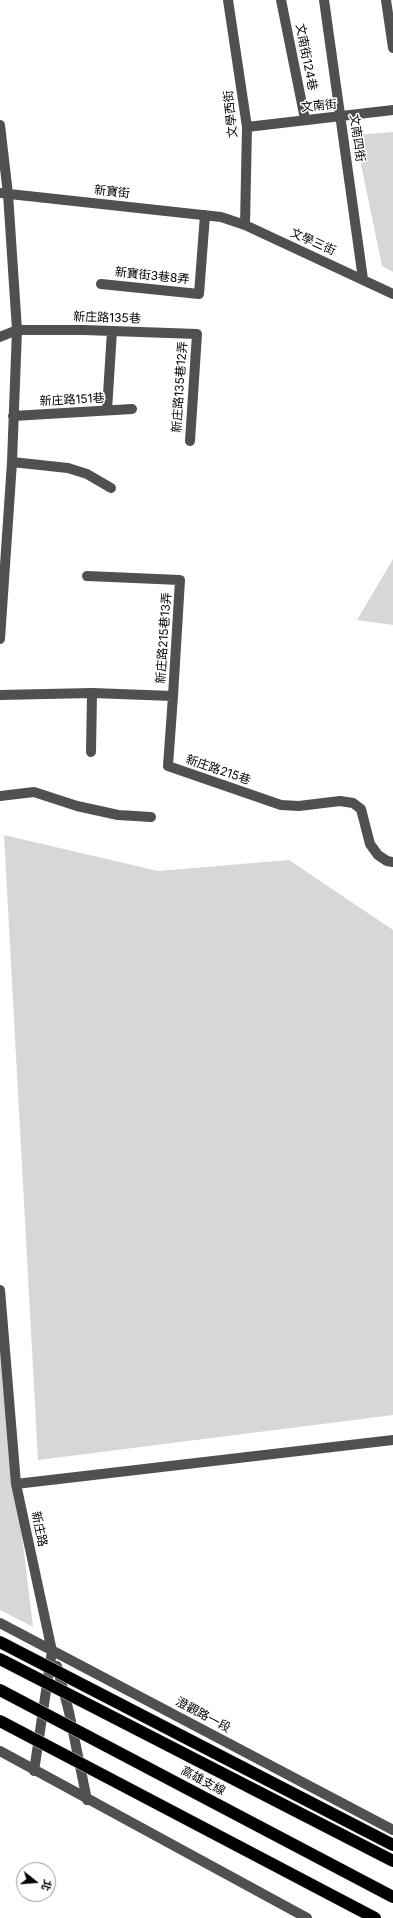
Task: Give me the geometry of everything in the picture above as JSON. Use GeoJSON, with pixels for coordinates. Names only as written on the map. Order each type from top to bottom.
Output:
{"type":"FeatureCollection","features":[{"type":"Feature","properties":{"kind":"highway"},"geometry":{"type":"LineString","coordinates":[[0,1642],[393,1845]]}},
{"type":"Feature","properties":{"kind":"highway","name":"高雄支線"},"geometry":{"type":"LineString","coordinates":[[0,1659],[393,1861]]}},
{"type":"Feature","properties":{"kind":"highway","name":"高雄支線"},"geometry":{"type":"LineString","coordinates":[[0,1690],[393,1896]]}},
{"type":"Feature","properties":{"kind":"highway"},"geometry":{"type":"LineString","coordinates":[[0,1721],[375,1918]]}},
{"type":"Feature","properties":{"kind":"street","name":"文學西街"},"geometry":{"type":"LineString","coordinates":[[228,0],[247,127],[245,225]]}},
{"type":"Feature","properties":{"kind":"street","name":"文南街124巷"},"geometry":{"type":"LineString","coordinates":[[281,0],[305,119]]}},
{"type":"Feature","properties":{"kind":"street","name":"文南四街"},"geometry":{"type":"LineString","coordinates":[[324,0],[364,279]]}},
{"type":"Feature","properties":{"kind":"street"},"geometry":{"type":"LineString","coordinates":[[386,0],[393,48]]}},
{"type":"Feature","properties":{"kind":"street","name":"文南街"},"geometry":{"type":"LineString","coordinates":[[247,127],[305,119],[341,117],[393,110]]}},
{"type":"Feature","properties":{"kind":"street"},"geometry":{"type":"LineString","coordinates":[[0,125],[4,193],[17,330],[12,462],[0,639]]}},
{"type":"Feature","properties":{"kind":"street","name":"新寶街"},"geometry":{"type":"LineString","coordinates":[[4,193],[221,217]]}},
{"type":"Feature","properties":{"kind":"street","name":"新寶街3巷8弄"},"geometry":{"type":"LineString","coordinates":[[101,284],[199,294],[205,215]]}},
{"type":"Feature","properties":{"kind":"street","name":"文學三街"},"geometry":{"type":"LineString","coordinates":[[221,217],[245,225],[364,279],[393,294]]}},
{"type":"Feature","properties":{"kind":"street"},"geometry":{"type":"LineString","coordinates":[[0,337],[17,330]]}},
{"type":"Feature","properties":{"kind":"street","name":"新庄路135巷"},"geometry":{"type":"LineString","coordinates":[[17,330],[197,334]]}},
{"type":"Feature","properties":{"kind":"street"},"geometry":{"type":"LineString","coordinates":[[107,410],[112,331]]}},
{"type":"Feature","properties":{"kind":"street","name":"新庄路135巷12弄"},"geometry":{"type":"LineString","coordinates":[[190,441],[197,334]]}},
{"type":"Feature","properties":{"kind":"street","name":"新庄路151巷"},"geometry":{"type":"LineString","coordinates":[[13,416],[132,409]]}},
{"type":"Feature","properties":{"kind":"street"},"geometry":{"type":"LineString","coordinates":[[12,462],[68,468],[87,474],[111,488]]}},
{"type":"Feature","properties":{"kind":"street","name":"新庄路215巷13弄"},"geometry":{"type":"LineString","coordinates":[[87,576],[180,580],[173,696]]}},
{"type":"Feature","properties":{"kind":"street"},"geometry":{"type":"LineString","coordinates":[[0,695],[92,693],[173,696]]}},
{"type":"Feature","properties":{"kind":"street"},"geometry":{"type":"LineString","coordinates":[[91,752],[92,693]]}},
{"type":"Feature","properties":{"kind":"street","name":"新庄路215巷"},"geometry":{"type":"LineString","coordinates":[[173,696],[168,766],[281,805],[299,806],[340,801],[353,803],[361,809],[370,844],[378,855],[387,861],[393,862]]}},
{"type":"Feature","properties":{"kind":"street"},"geometry":{"type":"LineString","coordinates":[[0,796],[34,792],[77,806],[118,815],[151,817]]}},
{"type":"Feature","properties":{"kind":"street","name":"新庄路"},"geometry":{"type":"LineString","coordinates":[[0,1290],[16,1484],[52,1651],[34,1771]]}},
{"type":"Feature","properties":{"kind":"street"},"geometry":{"type":"LineString","coordinates":[[16,1484],[393,1440]]}},
{"type":"Feature","properties":{"kind":"street","name":"澄觀路一段"},"geometry":{"type":"LineString","coordinates":[[0,1623],[393,1830]]}},
{"type":"Feature","properties":{"kind":"street"},"geometry":{"type":"LineString","coordinates":[[52,1651],[69,1712],[87,1800]]}},
{"type":"Feature","properties":{"kind":"street"},"geometry":{"type":"LineString","coordinates":[[0,1752],[307,1918]]}},
{"type":"Feature","properties":{"kind":"shaded area"},"geometry":{"type":"Polygon","coordinates":[[[393,132],[393,272],[382,266],[355,135],[393,132]]]}},
{"type":"Feature","properties":{"kind":"shaded area"},"geometry":{"type":"Polygon","coordinates":[[[393,559],[393,625],[357,620],[393,559]]]}},
{"type":"Feature","properties":{"kind":"shaded area"},"geometry":{"type":"Polygon","coordinates":[[[4,835],[158,871],[289,860],[393,930],[393,1415],[38,1460],[4,835]]]}},
{"type":"Feature","properties":{"kind":"shaded area"},"geometry":{"type":"Polygon","coordinates":[[[0,1352],[33,1627],[0,1610],[0,1352]]]}}]}
